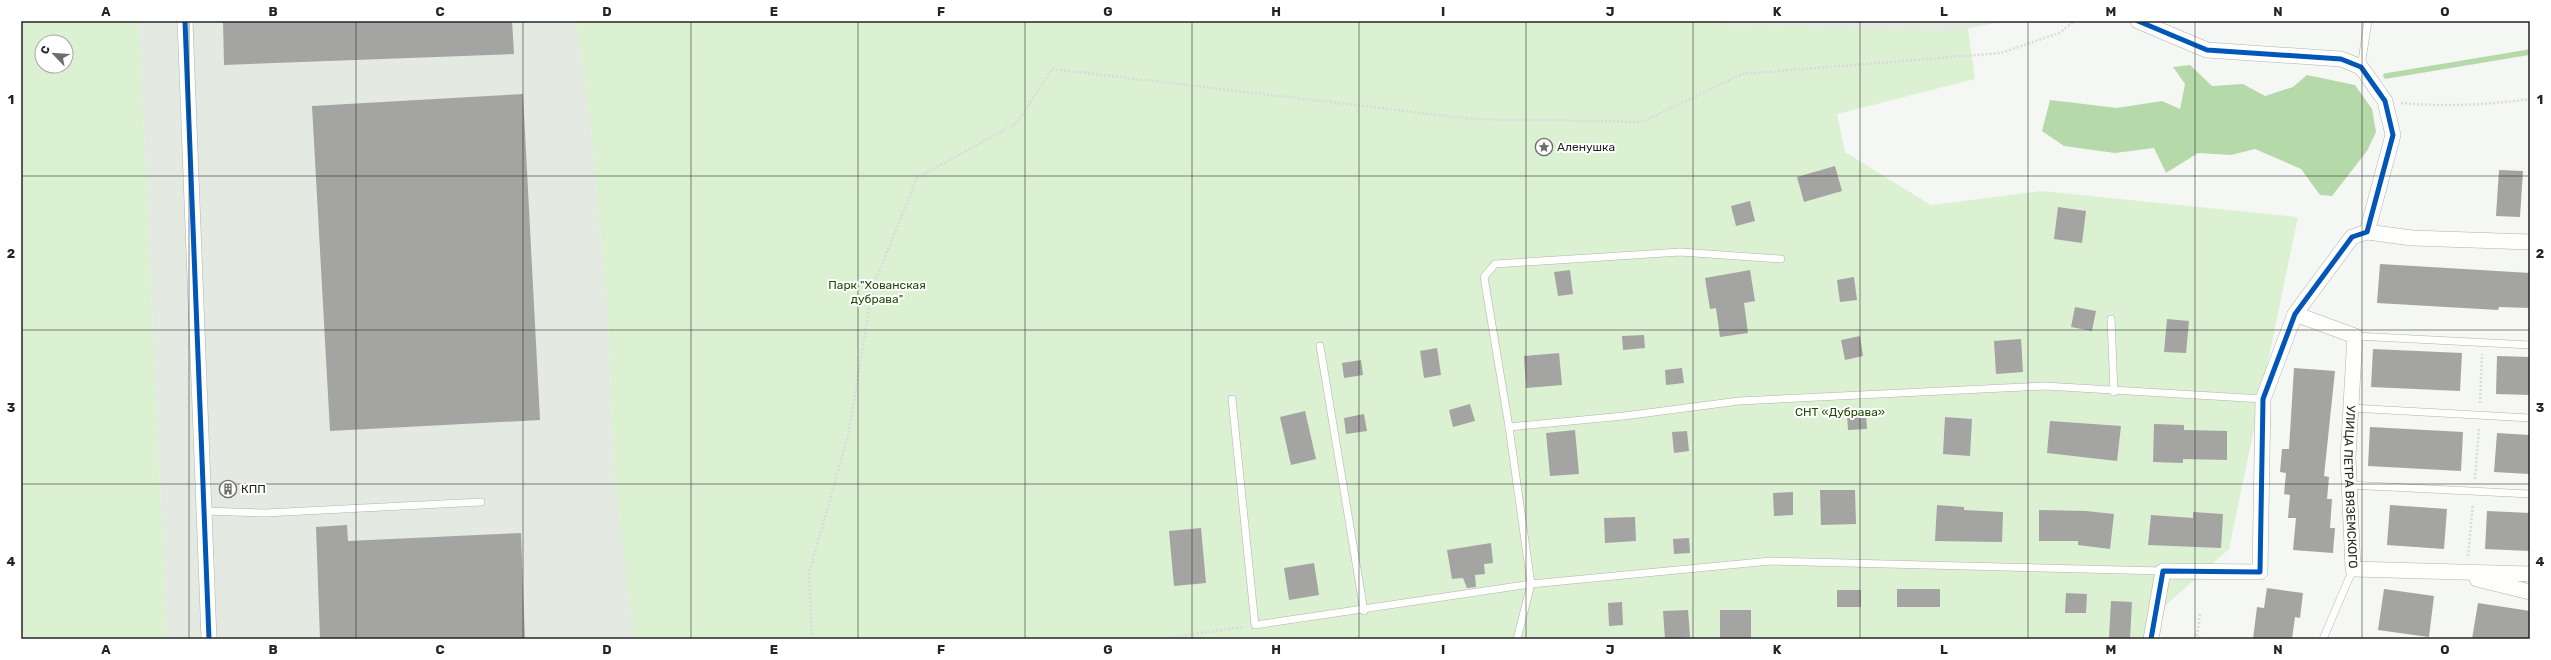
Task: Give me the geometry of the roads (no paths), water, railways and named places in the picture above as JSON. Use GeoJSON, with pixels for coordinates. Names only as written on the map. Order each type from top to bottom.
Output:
{"type":"FeatureCollection","features":[{"type":"Feature","properties":{"kind":"street"},"geometry":{"type":"LineString","coordinates":[[185,21],[208,639]]}},
{"type":"Feature","properties":{"kind":"street"},"geometry":{"type":"LineString","coordinates":[[2138,21],[2207,50],[2341,59],[2361,67],[2385,102],[2393,135],[2367,232]]}},
{"type":"Feature","properties":{"kind":"street"},"geometry":{"type":"LineString","coordinates":[[2151,639],[2163,571],[2260,572],[2263,399],[2295,314],[2352,237],[2367,232],[2412,238],[2530,242]]}},
{"type":"Feature","properties":{"kind":"street"},"geometry":{"type":"LineString","coordinates":[[2295,314],[2355,336]]}},
{"type":"Feature","properties":{"kind":"street","name":"УЛИЦА ПЕТРА ВЯЗЕМСКОГО"},"geometry":{"type":"LineString","coordinates":[[2355,336],[2350,408],[2349,485],[2353,569],[2530,574]]}},
{"type":"Feature","properties":{"kind":"street","name":"УЛИЦА ПЕТРА ВЯЗЕМСКОГО"},"geometry":{"type":"LineString","coordinates":[[2446,572],[2530,592]]}},
{"type":"Feature","properties":{"kind":"lane"},"geometry":{"type":"LineString","coordinates":[[2361,67],[2368,21]]}},
{"type":"Feature","properties":{"kind":"lane"},"geometry":{"type":"LineString","coordinates":[[1517,639],[1531,584],[1509,427],[1484,277],[1495,264],[1680,252],[1780,259]]}},
{"type":"Feature","properties":{"kind":"lane"},"geometry":{"type":"LineString","coordinates":[[2111,319],[2114,392]]}},
{"type":"Feature","properties":{"kind":"lane"},"geometry":{"type":"LineString","coordinates":[[2355,336],[2530,345]]}},
{"type":"Feature","properties":{"kind":"lane"},"geometry":{"type":"LineString","coordinates":[[1320,346],[1364,611]]}},
{"type":"Feature","properties":{"kind":"lane"},"geometry":{"type":"LineString","coordinates":[[1509,427],[1624,416],[1739,401],[2045,386],[2114,392],[2263,399]]}},
{"type":"Feature","properties":{"kind":"lane"},"geometry":{"type":"LineString","coordinates":[[1232,399],[1255,625],[1364,611],[1531,584],[1771,561],[2163,571]]}},
{"type":"Feature","properties":{"kind":"lane"},"geometry":{"type":"LineString","coordinates":[[2350,408],[2530,418]]}},
{"type":"Feature","properties":{"kind":"lane"},"geometry":{"type":"LineString","coordinates":[[2349,485],[2530,494]]}},
{"type":"Feature","properties":{"kind":"lane"},"geometry":{"type":"LineString","coordinates":[[204,511],[265,513],[481,502]]}},
{"type":"Feature","properties":{"kind":"lane"},"geometry":{"type":"LineString","coordinates":[[2326,639],[2353,569]]}},
{"type":"Feature","properties":{"kind":"waterway"},"geometry":{"type":"LineString","coordinates":[[2386,76],[2530,52]]}},
{"type":"Feature","properties":{"kind":"place","name":"Аленушка"},"geometry":{"type":"Point","coordinates":[1544,147]}},
{"type":"Feature","properties":{"kind":"place","name":"КПП"},"geometry":{"type":"Point","coordinates":[228,489]}},
{"type":"Feature","properties":{"kind":"park label","name":"Парк \"Хованская дубрава\""},"geometry":{"type":"Point","coordinates":[877,292]}},
{"type":"Feature","properties":{"kind":"park label","name":"СНТ «Дубрава»"},"geometry":{"type":"Point","coordinates":[1840,412]}}]}
